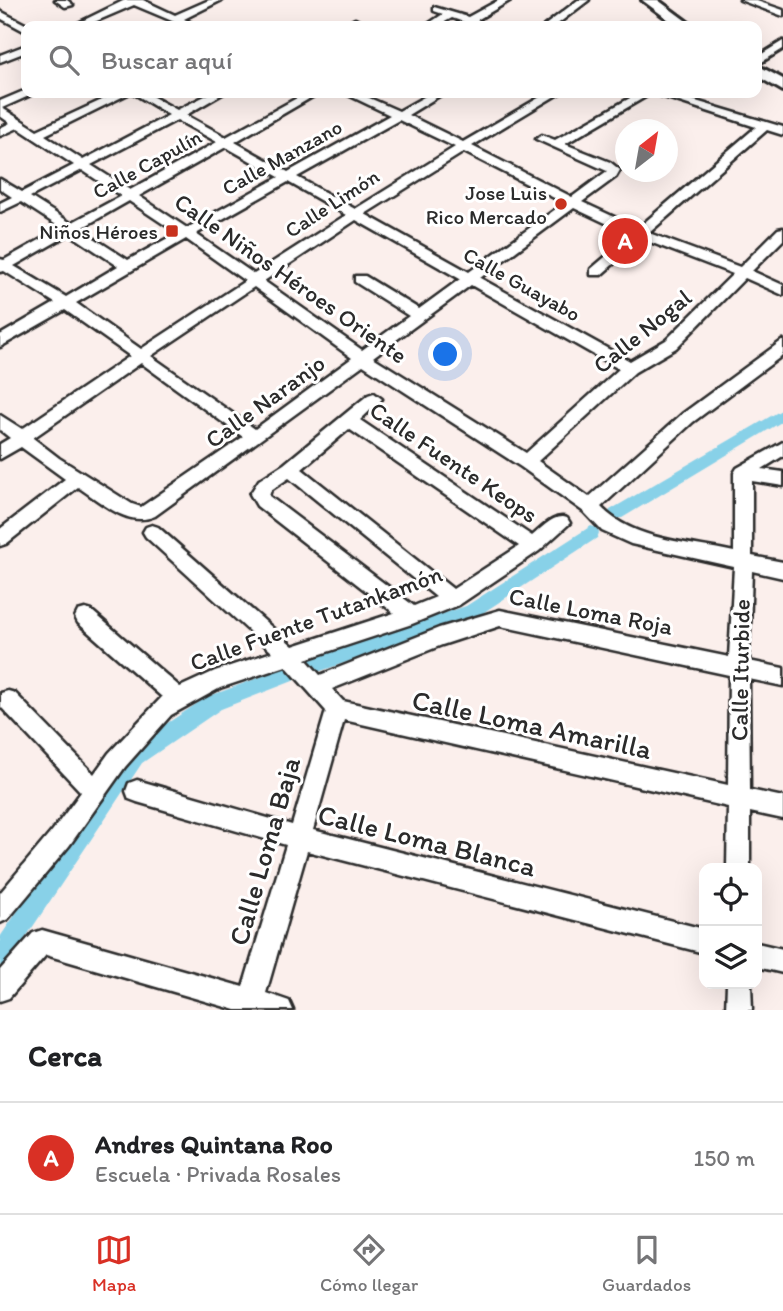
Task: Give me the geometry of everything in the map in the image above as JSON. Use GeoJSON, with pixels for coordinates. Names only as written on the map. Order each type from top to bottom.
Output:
{"type":"FeatureCollection","features":[{"type":"Feature","properties":{"kind":"main road"},"geometry":{"type":"LineString","coordinates":[[634,0],[663,21]]}},
{"type":"Feature","properties":{"kind":"main road"},"geometry":{"type":"LineString","coordinates":[[649,0],[679,21]]}},
{"type":"Feature","properties":{"kind":"main road"},"geometry":{"type":"LineString","coordinates":[[762,73],[783,86]]}},
{"type":"Feature","properties":{"kind":"main road"},"geometry":{"type":"LineString","coordinates":[[762,83],[783,96]]}},
{"type":"Feature","properties":{"kind":"street"},"geometry":{"type":"LineString","coordinates":[[184,21],[217,0]]}},
{"type":"Feature","properties":{"kind":"street"},"geometry":{"type":"LineString","coordinates":[[437,9],[469,20],[506,0]]}},
{"type":"Feature","properties":{"kind":"street"},"geometry":{"type":"LineString","coordinates":[[556,21],[583,0]]}},
{"type":"Feature","properties":{"kind":"street"},"geometry":{"type":"LineString","coordinates":[[745,0],[783,13]]}},
{"type":"Feature","properties":{"kind":"street"},"geometry":{"type":"LineString","coordinates":[[88,21],[134,1],[177,21]]}},
{"type":"Feature","properties":{"kind":"street"},"geometry":{"type":"LineString","coordinates":[[0,14],[21,26]]}},
{"type":"Feature","properties":{"kind":"street"},"geometry":{"type":"LineString","coordinates":[[439,21],[451,14]]}},
{"type":"Feature","properties":{"kind":"street"},"geometry":{"type":"LineString","coordinates":[[0,30],[21,27]]}},
{"type":"Feature","properties":{"kind":"street"},"geometry":{"type":"LineString","coordinates":[[762,59],[783,44]]}},
{"type":"Feature","properties":{"kind":"street"},"geometry":{"type":"LineString","coordinates":[[0,60],[21,50]]}},
{"type":"Feature","properties":{"kind":"street"},"geometry":{"type":"LineString","coordinates":[[0,105],[21,96]]}},
{"type":"Feature","properties":{"kind":"street"},"geometry":{"type":"LineString","coordinates":[[37,135],[115,98]]}},
{"type":"Feature","properties":{"kind":"street","name":"Calle Guayabo"},"geometry":{"type":"LineString","coordinates":[[147,98],[630,368]]}},
{"type":"Feature","properties":{"kind":"street"},"geometry":{"type":"LineString","coordinates":[[0,208],[209,98]]}},
{"type":"Feature","properties":{"kind":"street","name":"Calle Capulín"},"geometry":{"type":"LineString","coordinates":[[1,266],[305,98]]}},
{"type":"Feature","properties":{"kind":"street"},"geometry":{"type":"LineString","coordinates":[[361,98],[401,115],[640,233],[745,271],[783,290]]}},
{"type":"Feature","properties":{"kind":"street","name":"Calle Manzano"},"geometry":{"type":"LineString","coordinates":[[0,342],[128,266],[430,98]]}},
{"type":"Feature","properties":{"kind":"street","name":"Calle Limón"},"geometry":{"type":"LineString","coordinates":[[0,453],[355,214],[462,145],[545,98]]}},
{"type":"Feature","properties":{"kind":"street"},"geometry":{"type":"LineString","coordinates":[[541,139],[556,144],[638,98]]}},
{"type":"Feature","properties":{"kind":"street"},"geometry":{"type":"LineString","coordinates":[[674,98],[783,131]]}},
{"type":"Feature","properties":{"kind":"street","name":"Calle Niños Héroes Oriente"},"geometry":{"type":"LineString","coordinates":[[0,111],[188,234],[363,358],[527,462],[590,506],[608,526],[631,537],[783,570]]}},
{"type":"Feature","properties":{"kind":"street"},"geometry":{"type":"LineString","coordinates":[[0,132],[19,123]]}},
{"type":"Feature","properties":{"kind":"street"},"geometry":{"type":"LineString","coordinates":[[596,272],[764,126]]}},
{"type":"Feature","properties":{"kind":"street","name":"Calle Naranjo"},"geometry":{"type":"LineString","coordinates":[[78,478],[127,510],[142,514],[155,508],[575,203],[614,170],[556,144]]}},
{"type":"Feature","properties":{"kind":"street"},"geometry":{"type":"LineString","coordinates":[[0,183],[128,266]]}},
{"type":"Feature","properties":{"kind":"street","name":"Calle Nogal"},"geometry":{"type":"LineString","coordinates":[[527,462],[630,368],[671,344],[783,232]]}},
{"type":"Feature","properties":{"kind":"street"},"geometry":{"type":"LineString","coordinates":[[1,266],[66,303],[255,437]]}},
{"type":"Feature","properties":{"kind":"street"},"geometry":{"type":"LineString","coordinates":[[360,279],[420,316]]}},
{"type":"Feature","properties":{"kind":"street"},"geometry":{"type":"LineString","coordinates":[[590,506],[704,404],[741,382],[775,355],[783,345]]}},
{"type":"Feature","properties":{"kind":"street"},"geometry":{"type":"LineString","coordinates":[[373,399],[290,469],[265,485],[259,494],[263,501],[412,616]]}},
{"type":"Feature","properties":{"kind":"street","name":"Calle Fuente Keops"},"geometry":{"type":"LineString","coordinates":[[348,419],[533,546]]}},
{"type":"Feature","properties":{"kind":"street"},"geometry":{"type":"LineString","coordinates":[[0,421],[53,463],[78,478],[0,539]]}},
{"type":"Feature","properties":{"kind":"street"},"geometry":{"type":"LineString","coordinates":[[743,473],[779,454]]}},
{"type":"Feature","properties":{"kind":"street"},"geometry":{"type":"LineString","coordinates":[[53,463],[60,491]]}},
{"type":"Feature","properties":{"kind":"street"},"geometry":{"type":"LineString","coordinates":[[290,469],[452,599]]}},
{"type":"Feature","properties":{"kind":"street"},"geometry":{"type":"LineString","coordinates":[[743,473],[783,479]]}},
{"type":"Feature","properties":{"kind":"street","name":"Calle Iturbide"},"geometry":{"type":"LineString","coordinates":[[739,863],[738,667],[743,563],[743,473]]}},
{"type":"Feature","properties":{"kind":"street","name":"Calle Fuente Tutankamón"},"geometry":{"type":"LineString","coordinates":[[0,911],[61,838],[138,736],[178,698],[215,680],[412,616],[452,599],[533,546],[561,523]]}},
{"type":"Feature","properties":{"kind":"street"},"geometry":{"type":"LineString","coordinates":[[152,532],[291,657],[337,709]]}},
{"type":"Feature","properties":{"kind":"street"},"geometry":{"type":"LineString","coordinates":[[85,617],[178,698]]}},
{"type":"Feature","properties":{"kind":"street","name":"Calle Loma Roja"},"geometry":{"type":"LineString","coordinates":[[316,687],[439,637],[500,618],[783,677]]}},
{"type":"Feature","properties":{"kind":"street"},"geometry":{"type":"LineString","coordinates":[[8,700],[95,791]]}},
{"type":"Feature","properties":{"kind":"street","name":"Calle Loma Amarilla"},"geometry":{"type":"LineString","coordinates":[[337,709],[783,808]]}},
{"type":"Feature","properties":{"kind":"street","name":"Calle Loma Baja"},"geometry":{"type":"LineString","coordinates":[[250,1006],[337,709]]}},
{"type":"Feature","properties":{"kind":"street","name":"Calle Loma Blanca"},"geometry":{"type":"LineString","coordinates":[[137,791],[299,838],[699,940]]}},
{"type":"Feature","properties":{"kind":"street"},"geometry":{"type":"LineString","coordinates":[[0,989],[43,942],[250,1006],[280,1010]]}},
{"type":"Feature","properties":{"kind":"street"},"geometry":{"type":"LineString","coordinates":[[762,956],[783,961]]}},
{"type":"Feature","properties":{"kind":"street"},"geometry":{"type":"LineString","coordinates":[[738,989],[739,1010]]}},
{"type":"Feature","properties":{"kind":"waterway"},"geometry":{"type":"LineString","coordinates":[[616,514],[783,414]]}},
{"type":"Feature","properties":{"kind":"waterway"},"geometry":{"type":"LineString","coordinates":[[315,665],[472,611],[591,533]]}},
{"type":"Feature","properties":{"kind":"waterway"},"geometry":{"type":"LineString","coordinates":[[0,956],[135,756],[214,703],[287,675]]}},
{"type":"Feature","properties":{"kind":"place","name":"Jose Luis Rico Mercado"},"geometry":{"type":"Point","coordinates":[561,204]}},
{"type":"Feature","properties":{"kind":"place","name":"Niños Héroes"},"geometry":{"type":"Point","coordinates":[172,231]}},
{"type":"Feature","properties":{"kind":"place","name":"Andres Quintana Roo"},"geometry":{"type":"Point","coordinates":[625,241]}}]}
